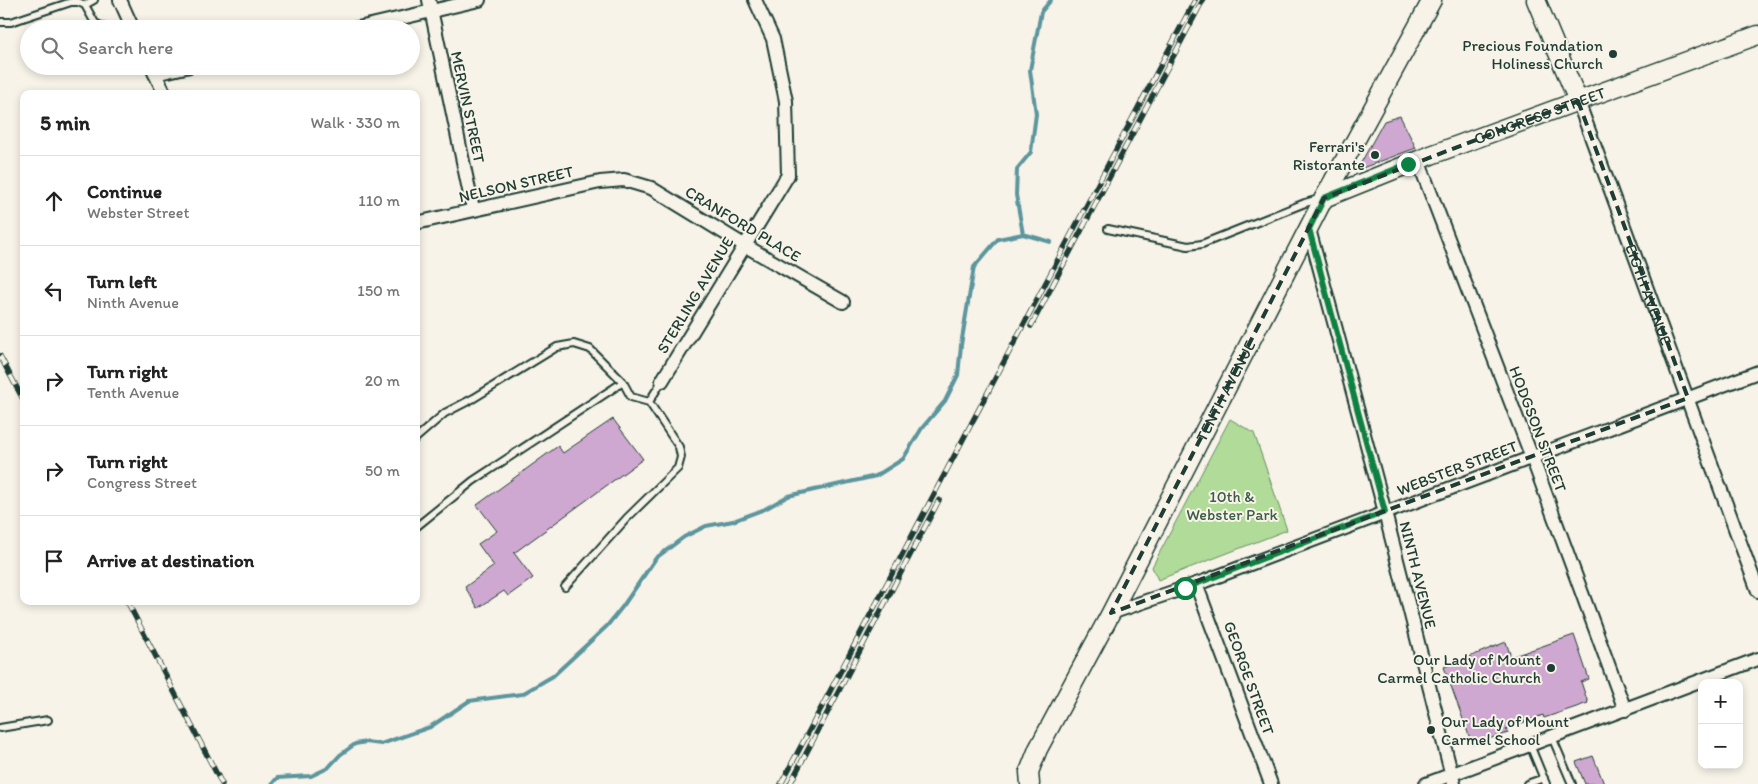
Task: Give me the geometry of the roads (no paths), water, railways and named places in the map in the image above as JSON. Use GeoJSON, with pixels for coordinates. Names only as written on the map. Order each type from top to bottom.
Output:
{"type":"FeatureCollection","features":[{"type":"Feature","properties":{"kind":"street"},"geometry":{"type":"LineString","coordinates":[[120,0],[129,20]]}},
{"type":"Feature","properties":{"kind":"street"},"geometry":{"type":"LineString","coordinates":[[384,20],[430,6],[479,0]]}},
{"type":"Feature","properties":{"kind":"street","name":"STERLING AVENUE"},"geometry":{"type":"LineString","coordinates":[[662,382],[788,174],[786,101],[774,40],[755,0]]}},
{"type":"Feature","properties":{"kind":"street","name":"TENTH AVENUE"},"geometry":{"type":"LineString","coordinates":[[1030,784],[1029,772],[1038,749],[1111,613],[1324,198],[1432,0]]}},
{"type":"Feature","properties":{"kind":"street","name":"EIGTH AVENUE"},"geometry":{"type":"LineString","coordinates":[[1536,0],[1578,101],[1758,591]]}},
{"type":"Feature","properties":{"kind":"street","name":"MERVIN STREET"},"geometry":{"type":"LineString","coordinates":[[430,6],[474,209]]}},
{"type":"Feature","properties":{"kind":"street","name":"CONGRESS STREET"},"geometry":{"type":"LineString","coordinates":[[1324,198],[1418,160],[1758,35]]}},
{"type":"Feature","properties":{"kind":"street"},"geometry":{"type":"LineString","coordinates":[[156,75],[163,90]]}},
{"type":"Feature","properties":{"kind":"street","name":"HODGSON STREET"},"geometry":{"type":"LineString","coordinates":[[1418,160],[1532,457],[1625,710]]}},
{"type":"Feature","properties":{"kind":"street","name":"NELSON STREET"},"geometry":{"type":"LineString","coordinates":[[420,222],[600,182],[624,180]]}},
{"type":"Feature","properties":{"kind":"street","name":"CRANFORD PLACE"},"geometry":{"type":"LineString","coordinates":[[624,180],[651,188],[744,245],[843,302]]}},
{"type":"Feature","properties":{"kind":"street","name":"NINTH AVENUE"},"geometry":{"type":"LineString","coordinates":[[1309,229],[1385,512],[1453,779]]}},
{"type":"Feature","properties":{"kind":"street","name":"WEBSTER STREET"},"geometry":{"type":"LineString","coordinates":[[1111,613],[1196,584],[1758,372]]}},
{"type":"Feature","properties":{"kind":"street","name":"GEORGE STREET"},"geometry":{"type":"LineString","coordinates":[[1196,584],[1271,784]]}},
{"type":"Feature","properties":{"kind":"street"},"geometry":{"type":"LineString","coordinates":[[1426,784],[1453,779],[1530,745],[1758,659]]}},
{"type":"Feature","properties":{"kind":"lane"},"geometry":{"type":"LineString","coordinates":[[85,5],[94,0]]}},
{"type":"Feature","properties":{"kind":"lane"},"geometry":{"type":"LineString","coordinates":[[0,22],[12,22],[71,2],[85,5],[93,20]]}},
{"type":"Feature","properties":{"kind":"lane"},"geometry":{"type":"LineString","coordinates":[[1108,229],[1188,246],[1202,244],[1305,202],[1324,198]]}},
{"type":"Feature","properties":{"kind":"lane"},"geometry":{"type":"LineString","coordinates":[[420,435],[445,413],[474,398],[557,347],[574,344],[590,349],[623,382],[631,396],[649,402],[679,448],[681,458],[678,468],[627,518],[565,587]]}},
{"type":"Feature","properties":{"kind":"lane"},"geometry":{"type":"LineString","coordinates":[[420,524],[473,481],[623,382]]}},
{"type":"Feature","properties":{"kind":"lane"},"geometry":{"type":"LineString","coordinates":[[649,402],[662,382]]}},
{"type":"Feature","properties":{"kind":"lane"},"geometry":{"type":"LineString","coordinates":[[0,728],[48,720]]}},
{"type":"Feature","properties":{"kind":"lane"},"geometry":{"type":"LineString","coordinates":[[1552,737],[1572,784]]}},
{"type":"Feature","properties":{"kind":"lane"},"geometry":{"type":"LineString","coordinates":[[1527,784],[1545,781],[1530,745]]}},
{"type":"Feature","properties":{"kind":"waterway"},"geometry":{"type":"LineString","coordinates":[[272,784],[277,778],[311,776],[328,768],[340,755],[355,744],[366,742],[381,744],[430,727],[469,701],[522,694],[553,676],[607,626],[656,558],[684,537],[706,526],[733,521],[765,509],[788,496],[876,476],[903,459],[922,428],[945,401],[958,375],[974,267],[998,239],[1023,234],[1016,195],[1017,169],[1031,152],[1036,114],[1030,70],[1041,12],[1051,0]]}},
{"type":"Feature","properties":{"kind":"waterway"},"geometry":{"type":"LineString","coordinates":[[1023,234],[1051,242]]}},
{"type":"Feature","properties":{"kind":"railway"},"geometry":{"type":"LineString","coordinates":[[781,784],[1195,0]]}},
{"type":"Feature","properties":{"kind":"railway"},"geometry":{"type":"LineString","coordinates":[[1031,326],[1203,0]]}},
{"type":"Feature","properties":{"kind":"railway"},"geometry":{"type":"LineString","coordinates":[[0,356],[20,394]]}},
{"type":"Feature","properties":{"kind":"railway"},"geometry":{"type":"LineString","coordinates":[[790,784],[939,500]]}},
{"type":"Feature","properties":{"kind":"railway"},"geometry":{"type":"LineString","coordinates":[[129,605],[222,784]]}},
{"type":"Feature","properties":{"kind":"place","name":"Precious Foundation Holiness Church"},"geometry":{"type":"Point","coordinates":[1613,54]}},
{"type":"Feature","properties":{"kind":"place","name":"Ferrari's Ristorante"},"geometry":{"type":"Point","coordinates":[1375,155]}},
{"type":"Feature","properties":{"kind":"place","name":"Our Lady of Mount Carmel Catholic Church"},"geometry":{"type":"Point","coordinates":[1551,668]}},
{"type":"Feature","properties":{"kind":"place","name":"Our Lady of Mount Carmel School"},"geometry":{"type":"Point","coordinates":[1431,730]}},
{"type":"Feature","properties":{"kind":"park label","name":"10th & Webster Park"},"geometry":{"type":"Point","coordinates":[1232,505]}}]}
